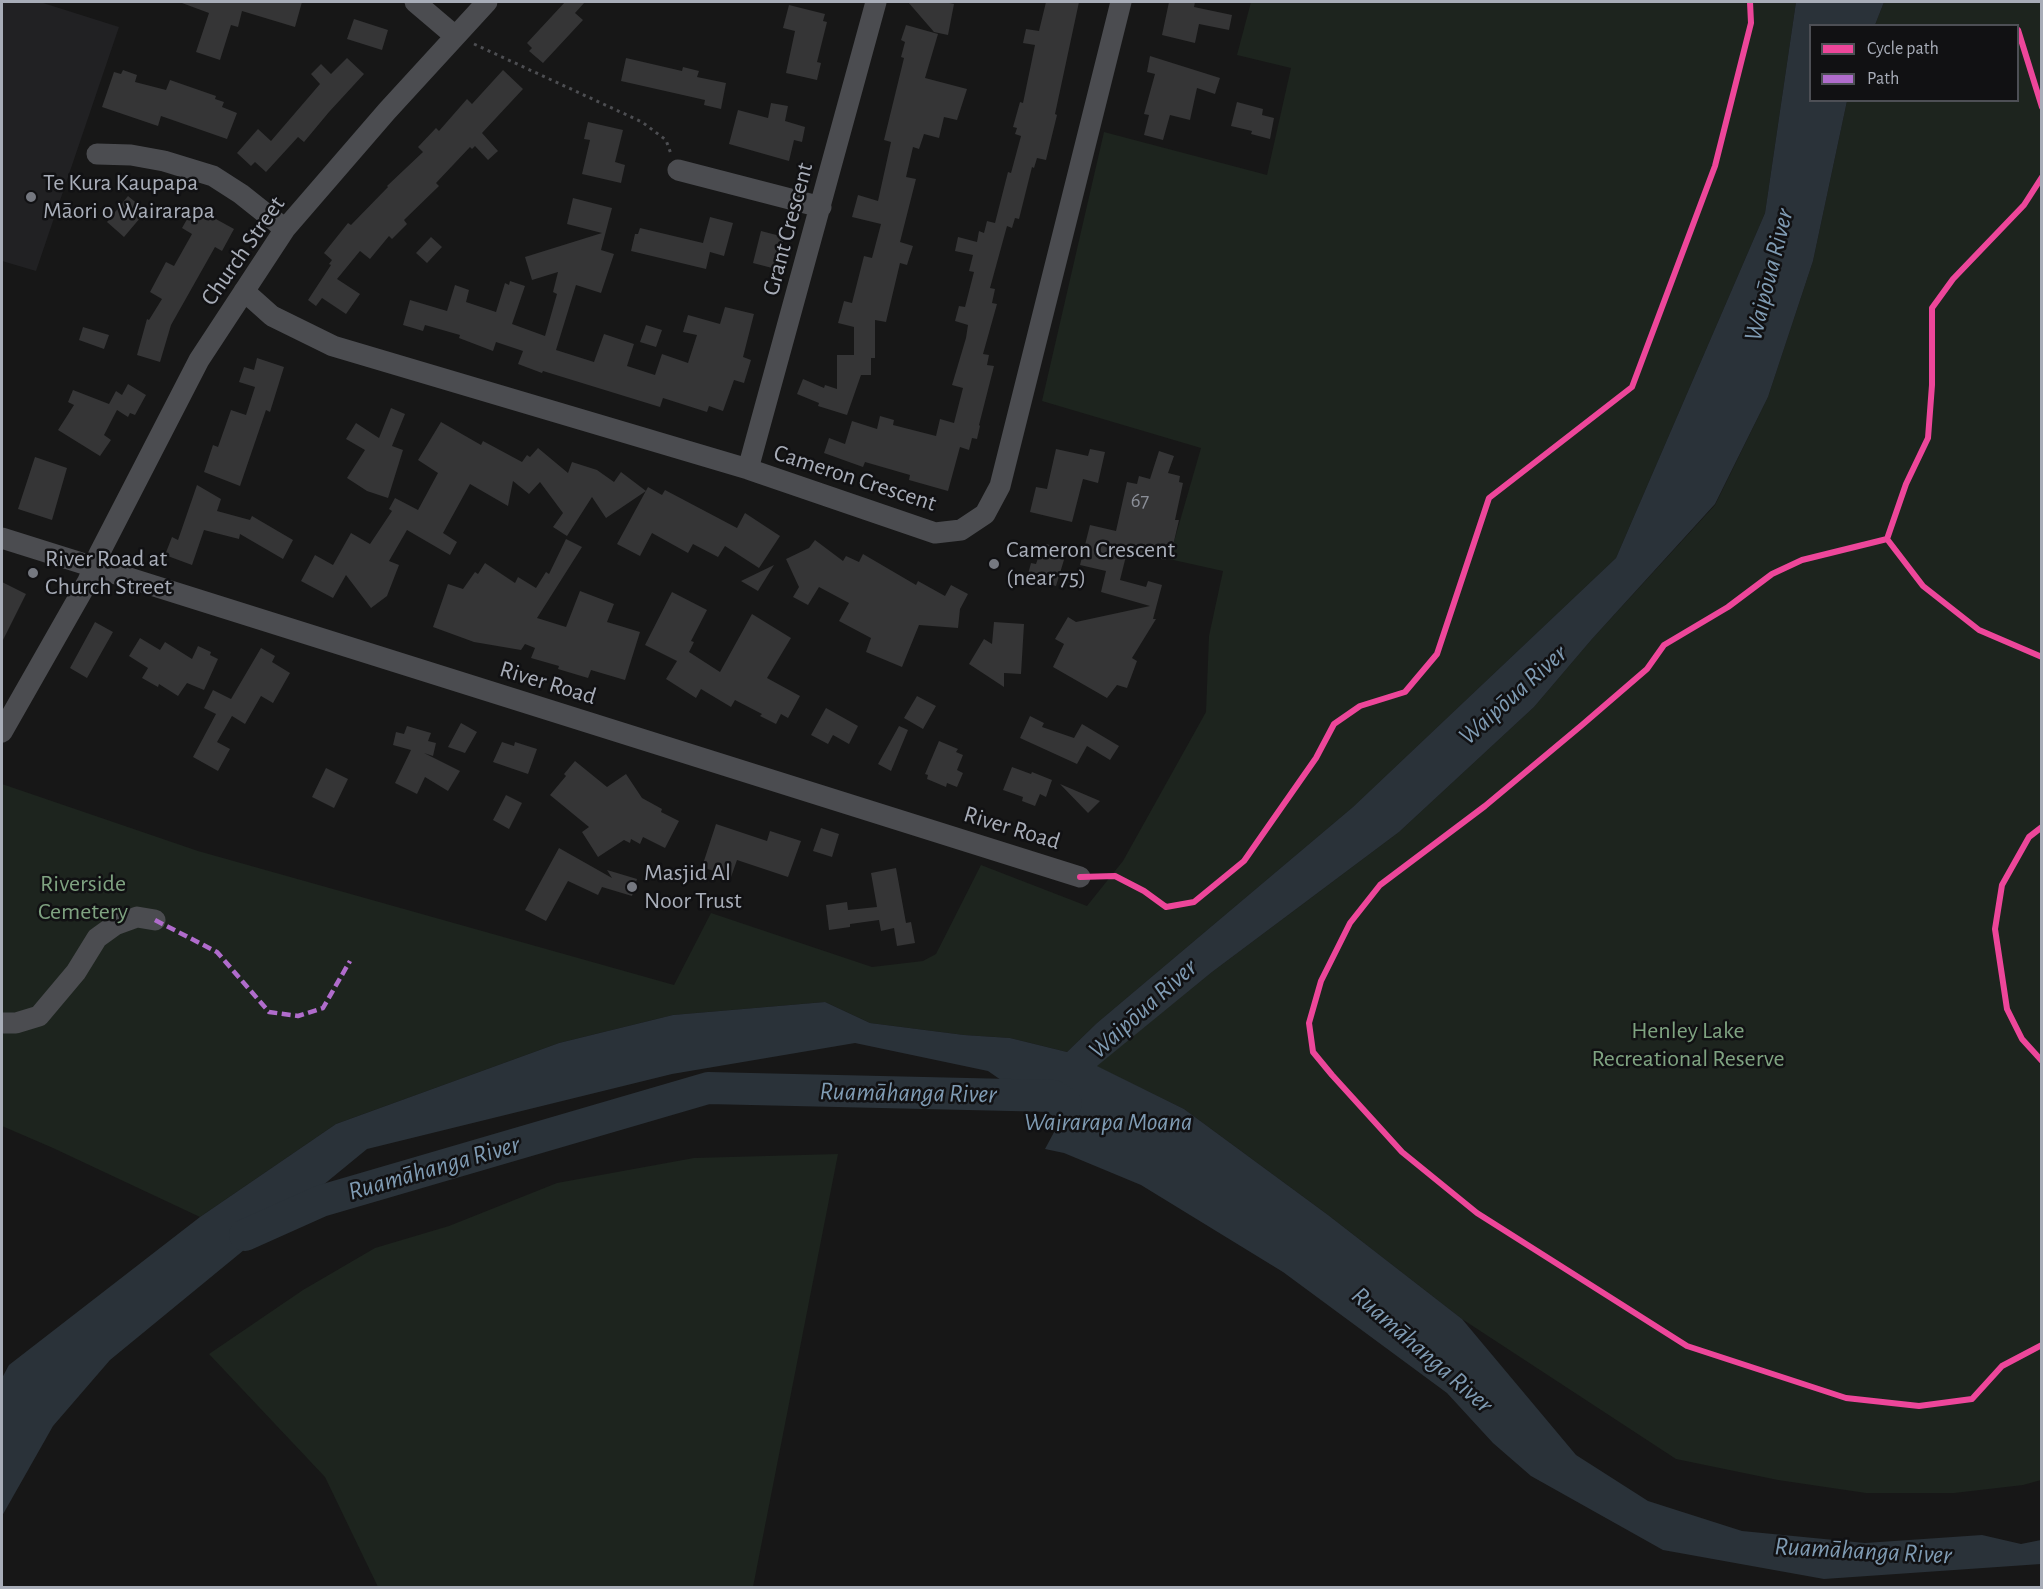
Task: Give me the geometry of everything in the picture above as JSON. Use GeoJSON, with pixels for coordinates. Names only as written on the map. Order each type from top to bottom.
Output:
{"type":"FeatureCollection","features":[{"type":"Feature","properties":{"kind":"street"},"geometry":{"type":"LineString","coordinates":[[415,2],[455,36]]}},
{"type":"Feature","properties":{"kind":"street","name":"Church Street"},"geometry":{"type":"LineString","coordinates":[[2,732],[83,589],[199,360],[285,229],[487,2]]}},
{"type":"Feature","properties":{"kind":"street","name":"Grant Crescent"},"geometry":{"type":"LineString","coordinates":[[748,469],[876,2]]}},
{"type":"Feature","properties":{"kind":"street","name":"Cameron Crescent"},"geometry":{"type":"LineString","coordinates":[[244,291],[272,316],[333,346],[748,469],[935,533],[961,530],[985,514],[1000,486],[1121,2]]}},
{"type":"Feature","properties":{"kind":"street"},"geometry":{"type":"LineString","coordinates":[[97,154],[131,155],[153,159],[213,176],[241,194],[285,229]]}},
{"type":"Feature","properties":{"kind":"street"},"geometry":{"type":"LineString","coordinates":[[678,170],[821,207]]}},
{"type":"Feature","properties":{"kind":"street","name":"River Road"},"geometry":{"type":"LineString","coordinates":[[2,538],[1080,876]]}},
{"type":"Feature","properties":{"kind":"street"},"geometry":{"type":"LineString","coordinates":[[2,1023],[16,1023],[39,1016],[76,972],[97,938],[115,926],[137,917],[155,920]]}},
{"type":"Feature","properties":{"kind":"path"},"geometry":{"type":"LineString","coordinates":[[455,36],[642,122],[666,140],[678,170]]}},
{"type":"Feature","properties":{"kind":"shaded area","name":"Te Kura Kaupapa Māori o Wairarapa"},"geometry":{"type":"Polygon","coordinates":[[[2,2],[40,2],[119,27],[36,271],[2,261],[2,2]]]}},
{"type":"Feature","properties":{"kind":"green space","name":"Riverside Cemetery"},"geometry":{"type":"Polygon","coordinates":[[[1251,2],[1796,2],[1765,213],[1616,558],[1353,807],[1097,1023],[1067,1052],[1010,1038],[964,1035],[870,1023],[825,1002],[673,1015],[559,1043],[336,1124],[200,1217],[2,1126],[2,784],[198,851],[674,985],[711,913],[872,967],[923,961],[936,954],[981,865],[1087,906],[1123,861],[1206,712],[1209,636],[1223,571],[1169,559],[1201,448],[1042,401],[1104,132],[1267,175],[1291,68],[1237,55],[1251,2]]]}},
{"type":"Feature","properties":{"kind":"green space","name":"Henley Lake Recreational Reserve"},"geometry":{"type":"Polygon","coordinates":[[[1884,2],[2041,2],[2041,1480],[2023,1485],[1954,1493],[1866,1493],[1778,1480],[1676,1459],[1462,1319],[1328,1215],[1184,1109],[1096,1066],[1212,972],[1399,832],[1534,707],[1592,639],[1715,505],[1768,397],[1813,261],[1847,102],[2019,102],[2019,24],[1875,24],[1884,2]]]}},
{"type":"Feature","properties":{"kind":"green space"},"geometry":{"type":"Polygon","coordinates":[[[838,1154],[753,1587],[378,1587],[325,1477],[209,1354],[303,1290],[375,1248],[449,1226],[557,1183],[694,1158],[838,1154]]]}},
{"type":"Feature","properties":{"kind":"water","name":"Wairarapa Moana"},"geometry":{"type":"Polygon","coordinates":[[[1796,2],[1884,2],[1875,24],[1809,24],[1809,102],[1847,102],[1813,261],[1768,397],[1715,504],[1592,639],[1534,707],[1399,832],[1212,972],[1097,1066],[1184,1109],[1328,1215],[1462,1319],[1576,1455],[1648,1501],[1742,1531],[1865,1543],[1982,1535],[2021,1544],[2041,1540],[2041,1564],[1824,1579],[1663,1550],[1531,1476],[1493,1443],[1447,1393],[1283,1272],[1141,1185],[1064,1153],[1045,1149],[1060,1121],[988,1071],[855,1043],[672,1074],[367,1149],[110,1360],[53,1426],[2,1516],[2,1378],[9,1365],[200,1217],[336,1124],[559,1043],[673,1015],[825,1002],[870,1023],[964,1035],[1010,1038],[1067,1052],[1097,1023],[1353,807],[1616,558],[1765,213],[1796,2]]]}},
{"type":"Feature","properties":{"kind":"building"},"geometry":{"type":"Polygon","coordinates":[[[183,2],[302,2],[295,27],[242,11],[238,27],[231,25],[220,60],[196,52],[209,13],[183,2]]]}},
{"type":"Feature","properties":{"kind":"building"},"geometry":{"type":"Polygon","coordinates":[[[565,2],[585,2],[575,13],[583,20],[543,63],[529,51],[532,48],[527,43],[565,2]]]}},
{"type":"Feature","properties":{"kind":"building"},"geometry":{"type":"Polygon","coordinates":[[[908,2],[954,4],[948,35],[934,32],[908,2]]]}},
{"type":"Feature","properties":{"kind":"building"},"geometry":{"type":"Polygon","coordinates":[[[1046,2],[1079,2],[1046,160],[1037,158],[1034,168],[1032,167],[1019,219],[1015,218],[1012,228],[1007,226],[990,288],[995,289],[992,303],[997,304],[983,354],[989,355],[987,365],[994,366],[977,439],[972,438],[969,450],[960,447],[948,491],[909,480],[910,475],[865,462],[863,467],[824,453],[829,438],[845,444],[852,421],[877,429],[880,416],[894,420],[893,425],[936,436],[940,419],[954,423],[963,388],[952,385],[968,325],[955,321],[959,306],[965,307],[974,272],[969,271],[973,255],[955,251],[958,237],[977,242],[979,231],[984,233],[987,221],[995,223],[1008,172],[1011,173],[1021,136],[1015,134],[1017,128],[1013,127],[1020,102],[1023,103],[1035,45],[1023,43],[1026,29],[1039,31],[1046,2]]]}},
{"type":"Feature","properties":{"kind":"building"},"geometry":{"type":"Polygon","coordinates":[[[1169,2],[1195,2],[1194,7],[1232,15],[1229,30],[1199,24],[1195,43],[1162,35],[1169,2]]]}},
{"type":"Feature","properties":{"kind":"building"},"geometry":{"type":"Polygon","coordinates":[[[789,5],[825,14],[823,21],[827,22],[817,62],[821,63],[817,80],[786,73],[795,31],[783,28],[789,5]]]}},
{"type":"Feature","properties":{"kind":"building"},"geometry":{"type":"Polygon","coordinates":[[[354,19],[388,30],[382,50],[347,39],[354,19]]]}},
{"type":"Feature","properties":{"kind":"building"},"geometry":{"type":"Polygon","coordinates":[[[906,25],[938,34],[925,78],[967,89],[957,120],[944,117],[939,138],[924,134],[919,149],[913,147],[906,177],[916,179],[900,242],[913,246],[907,265],[900,263],[886,322],[875,320],[875,358],[871,358],[871,375],[861,375],[847,415],[818,406],[819,403],[797,394],[803,379],[824,388],[825,385],[837,389],[837,355],[854,355],[854,327],[838,323],[844,301],[852,303],[864,256],[872,258],[881,224],[852,217],[858,195],[878,201],[891,142],[884,140],[904,58],[901,57],[905,42],[901,40],[906,25]]]}},
{"type":"Feature","properties":{"kind":"building"},"geometry":{"type":"Polygon","coordinates":[[[1150,56],[1220,78],[1215,94],[1197,88],[1190,120],[1170,115],[1163,140],[1144,135],[1149,115],[1144,114],[1155,74],[1147,72],[1150,56]]]}},
{"type":"Feature","properties":{"kind":"building"},"geometry":{"type":"Polygon","coordinates":[[[347,58],[364,74],[304,142],[298,137],[266,172],[255,162],[251,166],[237,153],[258,129],[271,141],[320,84],[311,74],[321,64],[331,74],[347,58]]]}},
{"type":"Feature","properties":{"kind":"building"},"geometry":{"type":"Polygon","coordinates":[[[626,58],[682,71],[683,67],[699,71],[697,77],[726,83],[721,109],[704,105],[705,100],[621,81],[626,58]]]}},
{"type":"Feature","properties":{"kind":"building"},"geometry":{"type":"Polygon","coordinates":[[[123,70],[137,75],[135,82],[166,90],[170,80],[216,96],[215,99],[224,102],[222,107],[237,113],[227,139],[161,116],[158,126],[102,107],[114,72],[121,74],[123,70]]]}},
{"type":"Feature","properties":{"kind":"building"},"geometry":{"type":"Polygon","coordinates":[[[503,70],[523,89],[482,133],[498,151],[488,160],[475,146],[472,149],[470,147],[436,183],[439,186],[404,220],[407,224],[392,239],[389,236],[370,259],[360,251],[337,279],[360,294],[346,314],[322,298],[316,306],[308,300],[331,265],[329,264],[332,260],[324,253],[348,223],[351,225],[423,152],[418,147],[436,128],[439,131],[467,99],[472,104],[503,70]]]}},
{"type":"Feature","properties":{"kind":"building"},"geometry":{"type":"Polygon","coordinates":[[[1237,102],[1263,109],[1262,115],[1274,118],[1270,139],[1251,134],[1252,131],[1231,126],[1237,102]]]}},
{"type":"Feature","properties":{"kind":"building"},"geometry":{"type":"Polygon","coordinates":[[[771,103],[788,106],[785,121],[805,127],[802,142],[794,140],[789,161],[729,144],[738,110],[768,118],[771,103]]]}},
{"type":"Feature","properties":{"kind":"building"},"geometry":{"type":"Polygon","coordinates":[[[588,122],[623,130],[615,162],[625,165],[621,183],[582,174],[590,140],[584,139],[588,122]]]}},
{"type":"Feature","properties":{"kind":"building"},"geometry":{"type":"Polygon","coordinates":[[[128,196],[146,211],[124,237],[107,222],[128,196]]]}},
{"type":"Feature","properties":{"kind":"building"},"geometry":{"type":"Polygon","coordinates":[[[573,198],[612,208],[601,250],[614,254],[601,293],[576,285],[556,350],[594,362],[604,334],[634,344],[627,366],[655,375],[662,354],[688,363],[697,335],[683,332],[688,315],[720,324],[725,307],[754,314],[743,357],[751,360],[744,383],[734,380],[723,411],[709,406],[707,412],[663,398],[660,407],[518,364],[523,351],[496,342],[493,351],[459,338],[460,335],[425,325],[423,331],[403,325],[410,300],[447,311],[455,285],[469,290],[466,302],[496,312],[505,283],[509,285],[510,281],[525,286],[512,324],[545,336],[557,294],[553,292],[558,272],[532,280],[525,257],[602,233],[567,224],[573,198]]]}},
{"type":"Feature","properties":{"kind":"building"},"geometry":{"type":"Polygon","coordinates":[[[194,207],[234,229],[222,251],[215,247],[171,325],[160,362],[137,355],[147,319],[149,320],[162,299],[150,292],[166,262],[174,266],[192,234],[182,228],[194,207]]]}},
{"type":"Feature","properties":{"kind":"building"},"geometry":{"type":"Polygon","coordinates":[[[710,217],[733,223],[724,256],[710,252],[706,269],[631,251],[635,234],[638,234],[640,228],[703,243],[710,217]]]}},
{"type":"Feature","properties":{"kind":"building"},"geometry":{"type":"Polygon","coordinates":[[[761,231],[784,237],[776,269],[753,263],[761,231]]]}},
{"type":"Feature","properties":{"kind":"building"},"geometry":{"type":"Polygon","coordinates":[[[431,237],[442,247],[427,263],[416,253],[431,237]]]}},
{"type":"Feature","properties":{"kind":"building"},"geometry":{"type":"Polygon","coordinates":[[[646,325],[662,330],[656,347],[640,342],[646,325]]]}},
{"type":"Feature","properties":{"kind":"building"},"geometry":{"type":"Polygon","coordinates":[[[83,327],[109,335],[104,349],[79,340],[83,327]]]}},
{"type":"Feature","properties":{"kind":"building"},"geometry":{"type":"Polygon","coordinates":[[[257,358],[284,367],[270,412],[266,410],[240,486],[204,472],[213,445],[218,447],[231,410],[246,415],[255,387],[239,382],[244,367],[254,370],[257,358]]]}},
{"type":"Feature","properties":{"kind":"building"},"geometry":{"type":"Polygon","coordinates":[[[128,384],[146,395],[135,415],[130,413],[128,417],[117,410],[104,435],[111,440],[100,456],[58,430],[74,405],[68,402],[73,390],[109,404],[116,391],[122,395],[128,384]]]}},
{"type":"Feature","properties":{"kind":"building"},"geometry":{"type":"Polygon","coordinates":[[[391,408],[405,414],[392,446],[403,450],[388,498],[367,491],[347,478],[365,450],[346,439],[356,423],[379,438],[391,408]]]}},
{"type":"Feature","properties":{"kind":"building"},"geometry":{"type":"Polygon","coordinates":[[[441,422],[481,445],[483,441],[522,462],[527,455],[530,457],[538,448],[568,473],[572,462],[597,470],[614,482],[621,472],[646,491],[606,518],[592,497],[567,536],[553,527],[563,513],[540,482],[529,494],[513,481],[508,506],[470,484],[443,533],[457,542],[450,555],[407,530],[389,561],[399,565],[387,596],[371,608],[346,575],[333,598],[301,581],[315,555],[333,565],[351,533],[370,544],[392,511],[389,509],[395,498],[418,510],[438,473],[418,460],[441,422]]]}},
{"type":"Feature","properties":{"kind":"building"},"geometry":{"type":"Polygon","coordinates":[[[1056,449],[1088,456],[1090,449],[1105,452],[1098,483],[1083,479],[1072,522],[1030,512],[1036,487],[1047,489],[1056,449]]]}},
{"type":"Feature","properties":{"kind":"building"},"geometry":{"type":"Polygon","coordinates":[[[1159,451],[1174,456],[1168,473],[1180,476],[1179,482],[1183,483],[1175,520],[1179,520],[1171,554],[1168,553],[1166,560],[1127,552],[1120,580],[1146,587],[1148,581],[1162,585],[1153,619],[1156,619],[1132,658],[1137,661],[1127,688],[1117,685],[1107,698],[1053,667],[1064,644],[1055,639],[1068,617],[1076,622],[1150,606],[1101,592],[1106,571],[1080,565],[1090,525],[1116,531],[1127,482],[1137,484],[1139,476],[1150,479],[1159,451]]]}},
{"type":"Feature","properties":{"kind":"building"},"geometry":{"type":"Polygon","coordinates":[[[35,457],[67,468],[52,520],[18,509],[35,457]]]}},
{"type":"Feature","properties":{"kind":"building"},"geometry":{"type":"Polygon","coordinates":[[[197,485],[221,499],[217,511],[250,520],[252,516],[293,540],[283,559],[240,534],[239,539],[204,530],[192,565],[165,555],[172,537],[178,540],[197,485]]]}},
{"type":"Feature","properties":{"kind":"building"},"geometry":{"type":"Polygon","coordinates":[[[648,487],[662,495],[665,490],[737,528],[745,513],[780,536],[759,568],[725,546],[718,557],[693,544],[688,553],[652,533],[640,556],[617,544],[648,487]]]}},
{"type":"Feature","properties":{"kind":"building"},"geometry":{"type":"Polygon","coordinates":[[[566,539],[582,547],[537,618],[566,627],[580,591],[614,604],[607,622],[640,632],[625,680],[591,670],[588,678],[558,669],[559,666],[531,658],[535,648],[525,644],[521,650],[474,642],[433,627],[448,584],[463,589],[475,572],[478,574],[485,563],[515,583],[518,577],[536,588],[546,572],[549,574],[566,539]]]}},
{"type":"Feature","properties":{"kind":"building"},"geometry":{"type":"Polygon","coordinates":[[[815,540],[843,561],[846,556],[859,562],[863,554],[916,585],[918,581],[945,596],[951,585],[968,594],[960,609],[958,628],[919,625],[902,667],[866,652],[871,638],[839,621],[849,603],[819,587],[808,605],[793,597],[799,587],[786,559],[809,548],[815,540]]]}},
{"type":"Feature","properties":{"kind":"building"},"geometry":{"type":"Polygon","coordinates":[[[1046,544],[1067,550],[1056,586],[1027,578],[1031,563],[1036,564],[1046,544]]]}},
{"type":"Feature","properties":{"kind":"building"},"geometry":{"type":"Polygon","coordinates":[[[774,565],[758,591],[741,581],[774,565]]]}},
{"type":"Feature","properties":{"kind":"building"},"geometry":{"type":"Polygon","coordinates":[[[2,582],[26,594],[2,642],[2,582]]]}},
{"type":"Feature","properties":{"kind":"building"},"geometry":{"type":"Polygon","coordinates":[[[672,592],[707,610],[691,641],[694,642],[689,652],[720,672],[752,614],[791,638],[767,678],[800,696],[788,718],[781,714],[776,724],[735,700],[731,707],[701,689],[696,698],[666,679],[677,661],[645,645],[672,592]]]}},
{"type":"Feature","properties":{"kind":"building"},"geometry":{"type":"Polygon","coordinates":[[[95,622],[113,632],[87,678],[70,668],[95,622]]]}},
{"type":"Feature","properties":{"kind":"building"},"geometry":{"type":"Polygon","coordinates":[[[994,622],[1024,624],[1021,674],[1004,673],[1004,687],[969,664],[984,639],[992,644],[994,622]]]}},
{"type":"Feature","properties":{"kind":"building"},"geometry":{"type":"Polygon","coordinates":[[[140,638],[160,650],[165,642],[192,659],[198,646],[211,652],[210,655],[218,659],[204,690],[187,683],[178,696],[159,684],[158,687],[142,678],[148,668],[129,656],[140,638]]]}},
{"type":"Feature","properties":{"kind":"building"},"geometry":{"type":"Polygon","coordinates":[[[261,648],[275,656],[272,662],[290,673],[273,703],[261,696],[245,724],[232,716],[217,742],[230,749],[218,771],[193,757],[216,714],[204,708],[213,690],[231,699],[261,648]]]}},
{"type":"Feature","properties":{"kind":"building"},"geometry":{"type":"Polygon","coordinates":[[[917,696],[936,706],[923,729],[904,718],[917,696]]]}},
{"type":"Feature","properties":{"kind":"building"},"geometry":{"type":"Polygon","coordinates":[[[826,708],[858,726],[849,744],[833,735],[828,744],[811,735],[826,708]]]}},
{"type":"Feature","properties":{"kind":"building"},"geometry":{"type":"Polygon","coordinates":[[[1030,716],[1044,723],[1042,727],[1074,738],[1082,724],[1119,746],[1110,760],[1087,746],[1077,764],[1020,738],[1030,716]]]}},
{"type":"Feature","properties":{"kind":"building"},"geometry":{"type":"Polygon","coordinates":[[[461,723],[477,732],[465,753],[448,747],[461,723]]]}},
{"type":"Feature","properties":{"kind":"building"},"geometry":{"type":"Polygon","coordinates":[[[407,726],[431,733],[428,741],[436,743],[433,756],[424,753],[460,771],[448,791],[425,777],[417,794],[395,783],[411,750],[393,745],[396,732],[404,734],[407,726]]]}},
{"type":"Feature","properties":{"kind":"building"},"geometry":{"type":"Polygon","coordinates":[[[899,726],[908,730],[891,771],[878,764],[899,726]]]}},
{"type":"Feature","properties":{"kind":"building"},"geometry":{"type":"Polygon","coordinates":[[[939,741],[958,749],[956,752],[963,755],[957,770],[963,773],[957,787],[947,783],[946,787],[927,779],[928,775],[925,774],[939,741]]]}},
{"type":"Feature","properties":{"kind":"building"},"geometry":{"type":"Polygon","coordinates":[[[502,742],[514,746],[515,742],[537,749],[528,774],[493,762],[502,742]]]}},
{"type":"Feature","properties":{"kind":"building"},"geometry":{"type":"Polygon","coordinates":[[[575,761],[607,787],[626,774],[642,798],[662,809],[661,812],[679,821],[665,848],[643,837],[640,844],[631,839],[630,843],[624,840],[598,857],[582,832],[589,827],[550,795],[575,761]]]}},
{"type":"Feature","properties":{"kind":"building"},"geometry":{"type":"Polygon","coordinates":[[[1012,767],[1052,780],[1046,797],[1040,794],[1035,806],[1022,801],[1023,797],[1003,790],[1012,767]]]}},
{"type":"Feature","properties":{"kind":"building"},"geometry":{"type":"Polygon","coordinates":[[[326,768],[348,779],[334,808],[312,797],[326,768]]]}},
{"type":"Feature","properties":{"kind":"building"},"geometry":{"type":"Polygon","coordinates":[[[1060,784],[1100,801],[1088,813],[1060,784]]]}},
{"type":"Feature","properties":{"kind":"building"},"geometry":{"type":"Polygon","coordinates":[[[506,795],[522,803],[509,829],[493,820],[506,795]]]}},
{"type":"Feature","properties":{"kind":"building"},"geometry":{"type":"Polygon","coordinates":[[[716,824],[767,841],[770,831],[801,841],[788,877],[737,860],[731,877],[702,867],[716,824]]]}},
{"type":"Feature","properties":{"kind":"building"},"geometry":{"type":"Polygon","coordinates":[[[821,828],[839,834],[832,857],[813,851],[821,828]]]}},
{"type":"Feature","properties":{"kind":"building"},"geometry":{"type":"Polygon","coordinates":[[[559,848],[612,878],[607,870],[637,879],[632,896],[602,887],[598,895],[568,881],[546,921],[525,910],[559,848]]]}},
{"type":"Feature","properties":{"kind":"building"},"geometry":{"type":"Polygon","coordinates":[[[896,868],[906,923],[911,922],[915,943],[897,946],[894,928],[881,931],[879,920],[829,930],[826,905],[847,902],[848,910],[877,907],[871,873],[896,868]]]}},
{"type":"Feature","properties":{"kind":"waterway","name":"Ruamāhanga River"},"geometry":{"type":"LineString","coordinates":[[245,1235],[321,1201],[708,1088],[1054,1096],[1066,1104]]}},
{"type":"Feature","properties":{"kind":"marked path"},"geometry":{"type":"LineString","coordinates":[[155,920],[217,952],[269,1012],[298,1016],[323,1008],[350,961]]}},
{"type":"Feature","properties":{"kind":"cycle path"},"geometry":{"type":"LineString","coordinates":[[1080,877],[1115,876],[1144,891],[1166,907],[1194,902],[1244,861],[1316,758],[1334,724],[1360,706],[1405,692],[1437,654],[1489,498],[1632,387],[1715,166],[1751,23],[1750,2]]}},
{"type":"Feature","properties":{"kind":"cycle path"},"geometry":{"type":"LineString","coordinates":[[2019,33],[2042,107]]}},
{"type":"Feature","properties":{"kind":"cycle path"},"geometry":{"type":"LineString","coordinates":[[1887,539],[1906,484],[1928,438],[1932,385],[1932,308],[1953,279],[2024,205],[2042,177]]}},
{"type":"Feature","properties":{"kind":"cycle path"},"geometry":{"type":"LineString","coordinates":[[1887,539],[1802,560],[1772,574],[1728,607],[1664,645],[1647,669],[1582,725],[1485,806],[1380,885],[1350,923],[1321,981],[1309,1023],[1313,1052],[1402,1152],[1477,1213],[1687,1346],[1846,1398],[1919,1406],[1972,1399],[2002,1366],[2042,1345]]}},
{"type":"Feature","properties":{"kind":"cycle path"},"geometry":{"type":"LineString","coordinates":[[1887,539],[1923,586],[1979,630],[2042,657]]}},
{"type":"Feature","properties":{"kind":"cycle path"},"geometry":{"type":"LineString","coordinates":[[2042,827],[2029,837],[2002,885],[1995,929],[2007,1009],[2022,1039],[2042,1061]]}},
{"type":"Feature","properties":{"kind":"place","name":"Te Kura Kaupapa Māori o Wairarapa"},"geometry":{"type":"Point","coordinates":[31,197]}},
{"type":"Feature","properties":{"kind":"place","name":"Cameron Crescent (near 75)"},"geometry":{"type":"Point","coordinates":[994,564]}},
{"type":"Feature","properties":{"kind":"place","name":"River Road at Church Street"},"geometry":{"type":"Point","coordinates":[33,573]}},
{"type":"Feature","properties":{"kind":"place","name":"Masjid Al Noor Trust"},"geometry":{"type":"Point","coordinates":[632,887]}},
{"type":"Feature","properties":{"kind":"water label","name":"Waipōua River"},"geometry":{"type":"Point","coordinates":[1769,275]}},
{"type":"Feature","properties":{"kind":"water label","name":"Waipōua River"},"geometry":{"type":"Point","coordinates":[1513,695]}},
{"type":"Feature","properties":{"kind":"water label","name":"Waipōua River"},"geometry":{"type":"Point","coordinates":[1143,1009]}}]}
